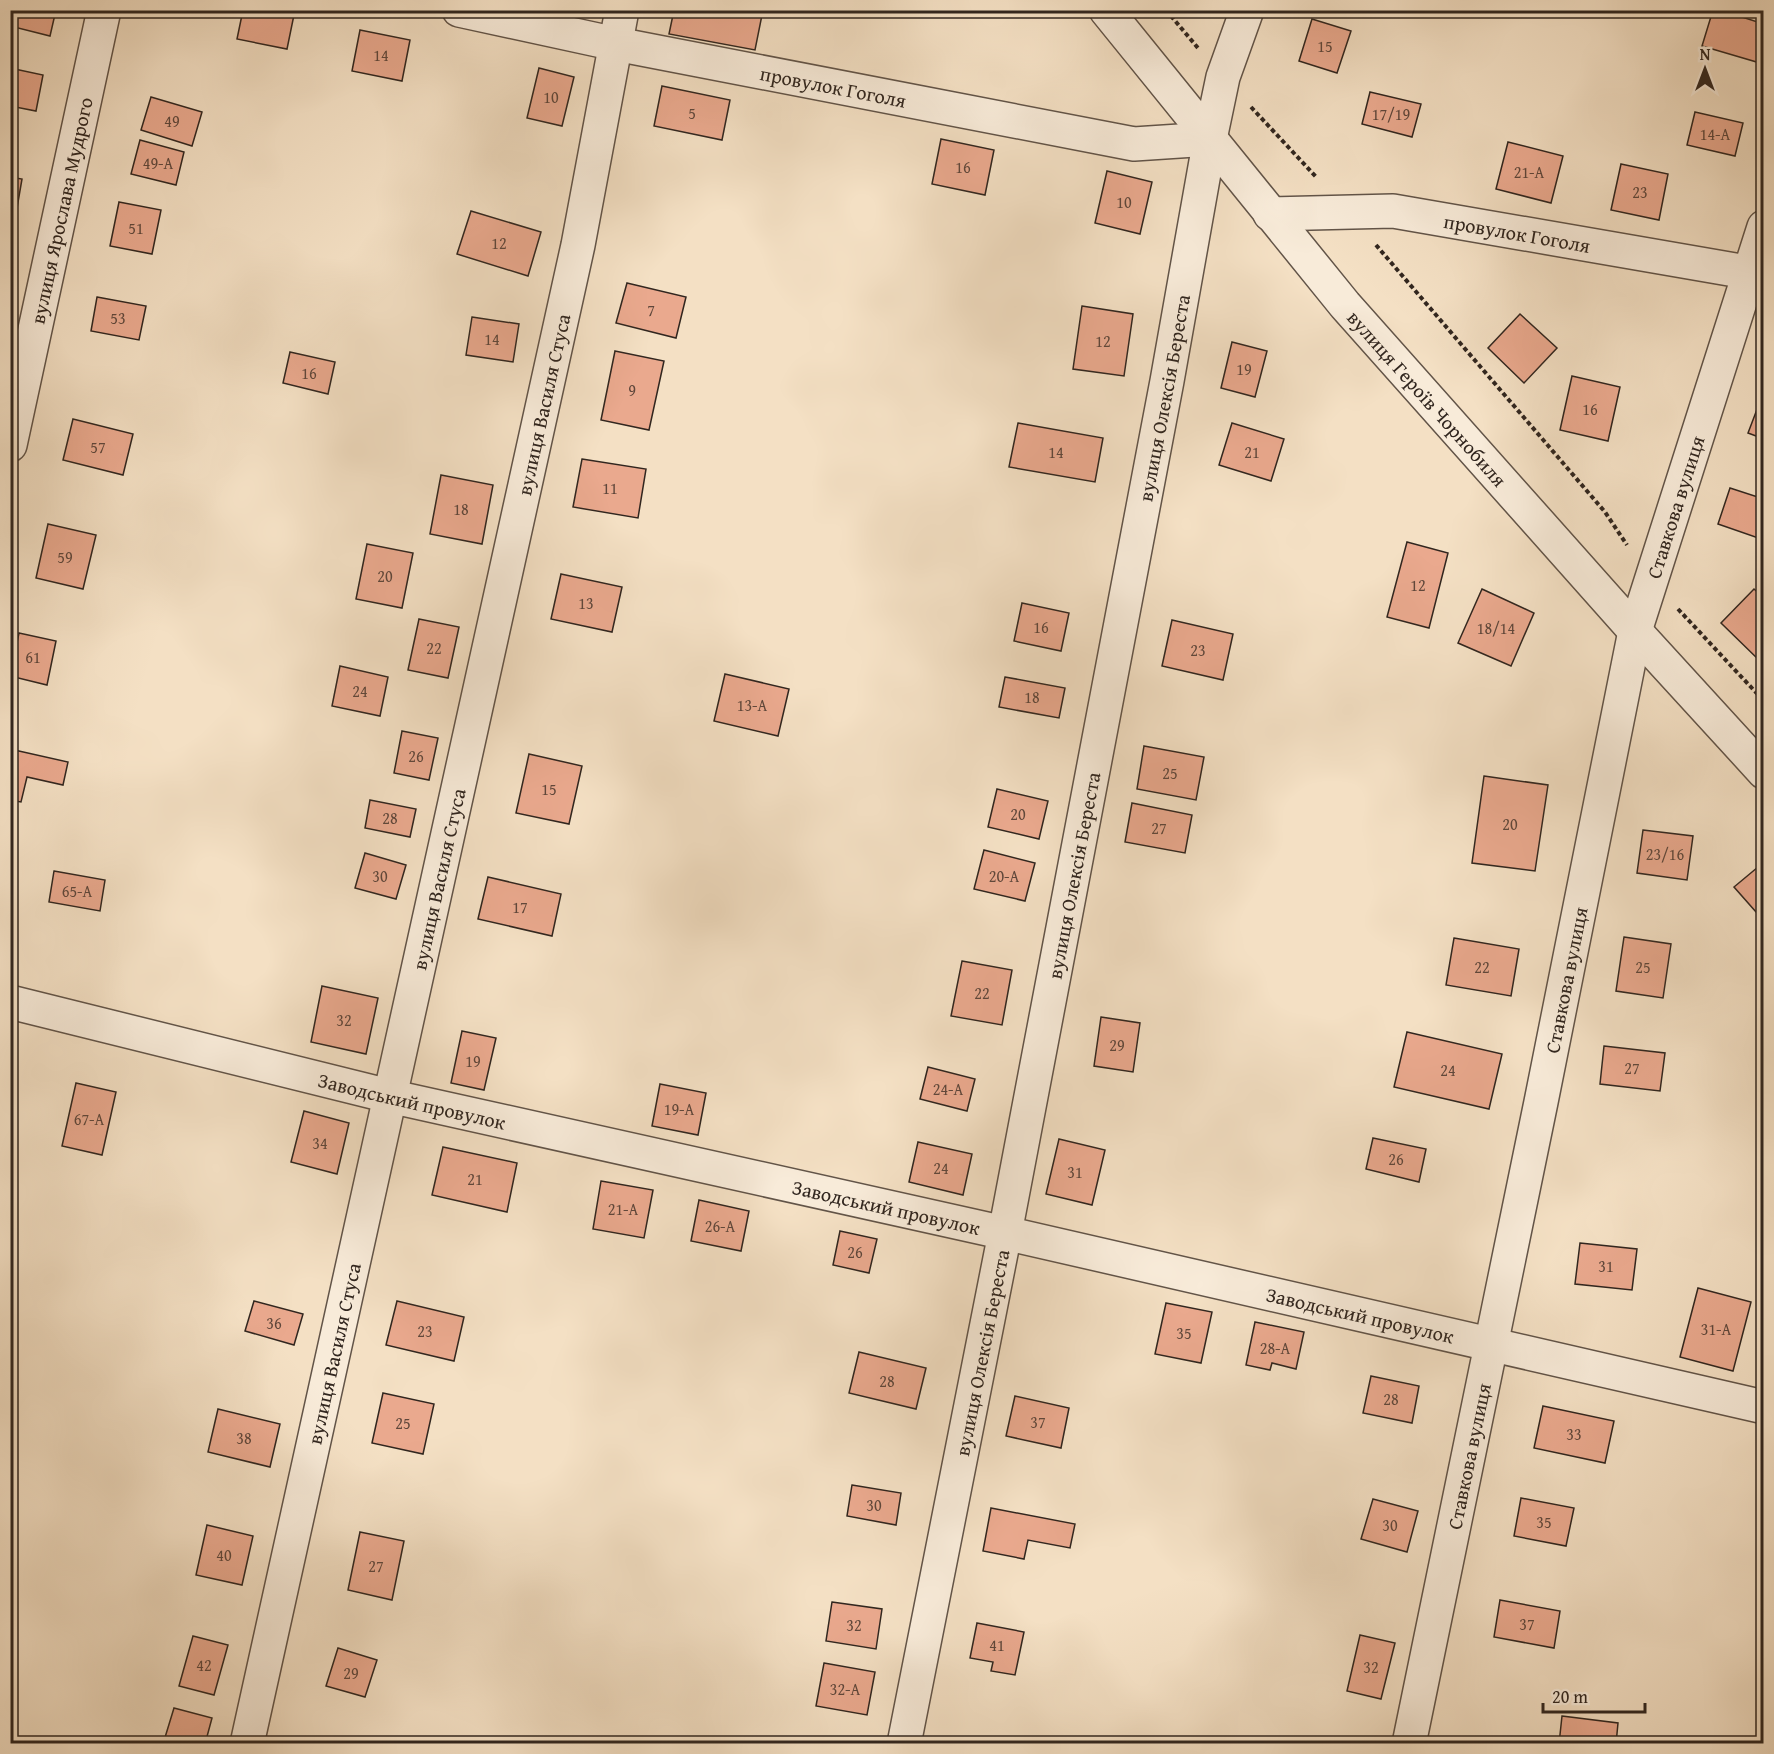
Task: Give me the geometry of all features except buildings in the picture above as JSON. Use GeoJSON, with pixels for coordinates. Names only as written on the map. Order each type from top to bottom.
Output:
{"type":"FeatureCollection","features":[{"type":"Feature","properties":{"kind":"street","name":"вулиця Ярослава Мудрого"},"geometry":{"type":"LineString","coordinates":[[10,445],[104,10]]}},
{"type":"Feature","properties":{"kind":"street","name":"провулок Гоголя"},"geometry":{"type":"LineString","coordinates":[[459,10],[616,44],[1134,144],[1210,139]]}},
{"type":"Feature","properties":{"kind":"street","name":"вулиця Василя Стуса"},"geometry":{"type":"LineString","coordinates":[[247,1743],[578,245],[622,10]]}},
{"type":"Feature","properties":{"kind":"street","name":"вулиця Героїв Чорнобиля"},"geometry":{"type":"LineString","coordinates":[[1107,10],[1344,305],[1764,772]]}},
{"type":"Feature","properties":{"kind":"street","name":"вулиця Олексія Береста"},"geometry":{"type":"LineString","coordinates":[[904,1743],[1005,1233],[1167,381],[1210,139],[1223,77],[1247,10]]}},
{"type":"Feature","properties":{"kind":"street","name":"провулок Гоголя"},"geometry":{"type":"LineString","coordinates":[[1270,214],[1393,211],[1756,273]]}},
{"type":"Feature","properties":{"kind":"street","name":"Ставкова вулиця"},"geometry":{"type":"LineString","coordinates":[[1409,1743],[1635,631],[1756,273],[1764,228]]}},
{"type":"Feature","properties":{"kind":"street","name":"Заводський провулок"},"geometry":{"type":"LineString","coordinates":[[10,1002],[389,1096],[1005,1233],[1764,1407]]}},
{"type":"Feature","properties":{"kind":"path"},"geometry":{"type":"LineString","coordinates":[[1166,10],[1223,77],[1349,213],[1605,512],[1651,581],[1764,701]]}}]}
